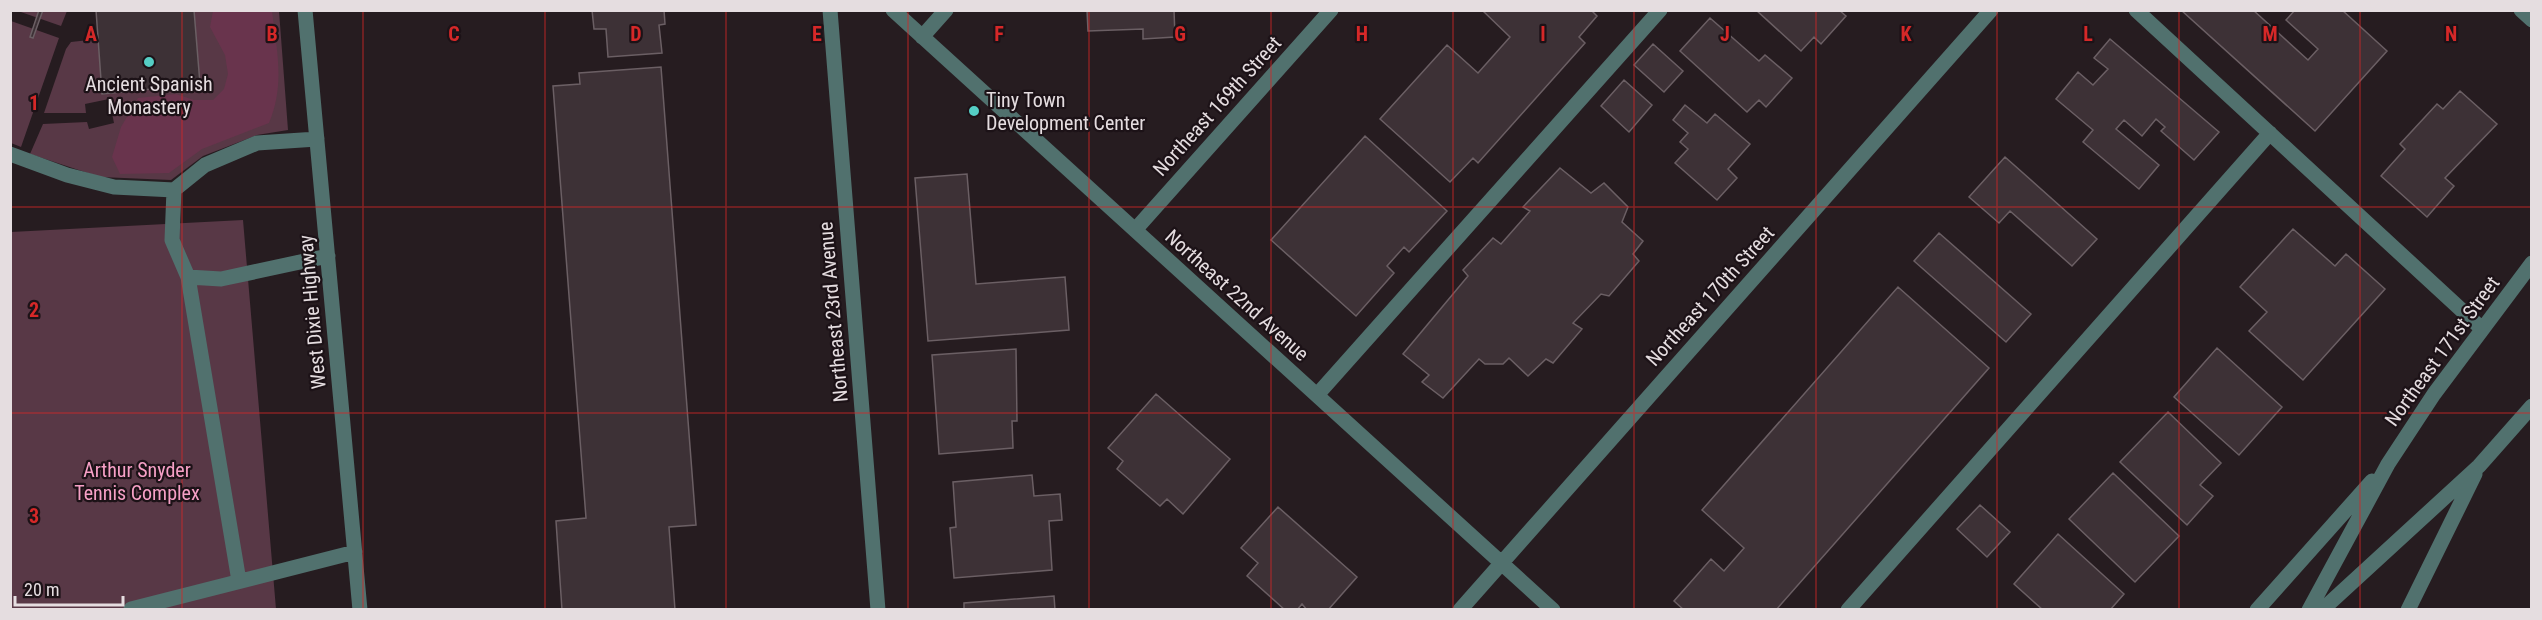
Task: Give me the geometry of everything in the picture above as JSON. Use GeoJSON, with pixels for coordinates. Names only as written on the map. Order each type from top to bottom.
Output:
{"type":"FeatureCollection","features":[{"type":"Feature","properties":{"kind":"street","name":"West Dixie Highway"},"geometry":{"type":"LineString","coordinates":[[305,10],[360,609]]}},
{"type":"Feature","properties":{"kind":"street","name":"Northeast 23rd Avenue"},"geometry":{"type":"LineString","coordinates":[[830,10],[878,609]]}},
{"type":"Feature","properties":{"kind":"street","name":"Northeast 22nd Avenue"},"geometry":{"type":"LineString","coordinates":[[893,10],[1553,609]]}},
{"type":"Feature","properties":{"kind":"street"},"geometry":{"type":"LineString","coordinates":[[922,37],[946,10]]}},
{"type":"Feature","properties":{"kind":"street","name":"Northeast 169th Street"},"geometry":{"type":"LineString","coordinates":[[1135,230],[1331,10]]}},
{"type":"Feature","properties":{"kind":"street"},"geometry":{"type":"LineString","coordinates":[[1317,395],[1659,10]]}},
{"type":"Feature","properties":{"kind":"street","name":"Northeast 170th Street"},"geometry":{"type":"LineString","coordinates":[[1460,609],[1991,10]]}},
{"type":"Feature","properties":{"kind":"street"},"geometry":{"type":"LineString","coordinates":[[2136,10],[2481,328]]}},
{"type":"Feature","properties":{"kind":"street"},"geometry":{"type":"LineString","coordinates":[[2521,10],[2532,20]]}},
{"type":"Feature","properties":{"kind":"street"},"geometry":{"type":"LineString","coordinates":[[1848,609],[2270,133]]}},
{"type":"Feature","properties":{"kind":"street"},"geometry":{"type":"LineString","coordinates":[[10,154],[68,175],[114,187],[174,190],[205,165],[257,143],[317,139]]}},
{"type":"Feature","properties":{"kind":"street"},"geometry":{"type":"LineString","coordinates":[[174,190],[172,240],[188,277],[239,581]]}},
{"type":"Feature","properties":{"kind":"street"},"geometry":{"type":"LineString","coordinates":[[188,277],[221,279],[328,256]]}},
{"type":"Feature","properties":{"kind":"street","name":"Northeast 171st Street"},"geometry":{"type":"LineString","coordinates":[[2309,609],[2388,464],[2433,394],[2532,263]]}},
{"type":"Feature","properties":{"kind":"street"},"geometry":{"type":"LineString","coordinates":[[2322,609],[2479,466],[2532,406]]}},
{"type":"Feature","properties":{"kind":"street","name":"Northeast 171st Street"},"geometry":{"type":"LineString","coordinates":[[2257,609],[2305,553],[2388,464]]}},
{"type":"Feature","properties":{"kind":"street"},"geometry":{"type":"LineString","coordinates":[[2408,609],[2479,466]]}},
{"type":"Feature","properties":{"kind":"street"},"geometry":{"type":"LineString","coordinates":[[131,609],[355,552]]}},
{"type":"Feature","properties":{"kind":"green space"},"geometry":{"type":"Polygon","coordinates":[[[18,11],[67,11],[61,26],[18,11]]]}},
{"type":"Feature","properties":{"kind":"green space"},"geometry":{"type":"Polygon","coordinates":[[[194,11],[279,11],[288,130],[257,135],[203,156],[171,180],[100,177],[30,154],[43,124],[87,122],[89,129],[114,123],[109,99],[85,104],[86,113],[44,113],[66,49],[71,42],[98,39],[102,94],[200,84],[194,11]]]}},
{"type":"Feature","properties":{"kind":"green space"},"geometry":{"type":"Polygon","coordinates":[[[11,21],[59,38],[21,147],[11,143],[11,21]]]}},
{"type":"Feature","properties":{"kind":"green space","name":"Arthur Snyder Tennis Complex"},"geometry":{"type":"Polygon","coordinates":[[[243,220],[276,609],[11,610],[11,232],[243,220]]]}},
{"type":"Feature","properties":{"kind":"shaded area"},"geometry":{"type":"Polygon","coordinates":[[[213,11],[272,11],[278,81],[274,109],[269,123],[202,149],[169,173],[120,174],[112,157],[121,127],[138,98],[176,94],[194,100],[213,100],[224,89],[228,74],[225,55],[210,27],[213,11]]]}},
{"type":"Feature","properties":{"kind":"building"},"geometry":{"type":"Polygon","coordinates":[[[39,10],[43,10],[33,38],[30,37],[39,10]]]}},
{"type":"Feature","properties":{"kind":"building","name":"Ancient Spanish Monastery"},"geometry":{"type":"Polygon","coordinates":[[[96,10],[194,10],[200,84],[102,94],[96,10]]]}},
{"type":"Feature","properties":{"kind":"building"},"geometry":{"type":"Polygon","coordinates":[[[592,10],[664,10],[665,24],[659,25],[662,53],[608,57],[606,29],[594,29],[592,10]]]}},
{"type":"Feature","properties":{"kind":"building"},"geometry":{"type":"Polygon","coordinates":[[[1087,10],[1174,10],[1175,37],[1143,39],[1143,29],[1088,31],[1087,10]]]}},
{"type":"Feature","properties":{"kind":"building"},"geometry":{"type":"Polygon","coordinates":[[[1482,10],[1591,10],[1597,16],[1579,37],[1585,43],[1478,163],[1473,158],[1450,182],[1380,119],[1447,45],[1478,73],[1510,37],[1482,10]]]}},
{"type":"Feature","properties":{"kind":"building"},"geometry":{"type":"Polygon","coordinates":[[[1756,10],[1839,10],[1846,16],[1821,44],[1814,37],[1801,51],[1756,10]]]}},
{"type":"Feature","properties":{"kind":"building"},"geometry":{"type":"Polygon","coordinates":[[[2181,10],[2253,10],[2308,60],[2318,49],[2286,20],[2295,10],[2342,10],[2387,51],[2315,131],[2181,10]]]}},
{"type":"Feature","properties":{"kind":"building"},"geometry":{"type":"Polygon","coordinates":[[[1710,18],[1759,61],[1765,55],[1792,78],[1766,107],[1759,100],[1747,112],[1680,51],[1710,18]]]}},
{"type":"Feature","properties":{"kind":"building"},"geometry":{"type":"Polygon","coordinates":[[[2110,39],[2219,132],[2194,160],[2161,131],[2165,127],[2156,119],[2142,136],[2124,120],[2116,129],[2159,165],[2139,189],[2083,142],[2093,130],[2056,99],[2078,72],[2093,85],[2108,69],[2094,58],[2110,39]]]}},
{"type":"Feature","properties":{"kind":"building"},"geometry":{"type":"Polygon","coordinates":[[[1653,44],[1683,71],[1664,92],[1634,65],[1653,44]]]}},
{"type":"Feature","properties":{"kind":"building"},"geometry":{"type":"Polygon","coordinates":[[[661,67],[696,525],[669,527],[675,610],[562,610],[556,521],[586,518],[553,86],[580,84],[579,73],[661,67]]]}},
{"type":"Feature","properties":{"kind":"building"},"geometry":{"type":"Polygon","coordinates":[[[1624,80],[1652,105],[1629,132],[1601,106],[1624,80]]]}},
{"type":"Feature","properties":{"kind":"building"},"geometry":{"type":"Polygon","coordinates":[[[2460,91],[2497,124],[2445,178],[2454,186],[2427,217],[2381,176],[2405,149],[2400,144],[2437,104],[2443,109],[2460,91]]]}},
{"type":"Feature","properties":{"kind":"building"},"geometry":{"type":"Polygon","coordinates":[[[1685,105],[1707,123],[1715,114],[1750,144],[1728,169],[1737,178],[1717,200],[1675,163],[1688,149],[1680,142],[1688,133],[1673,120],[1685,105]]]}},
{"type":"Feature","properties":{"kind":"building"},"geometry":{"type":"Polygon","coordinates":[[[1365,136],[1447,211],[1409,252],[1404,247],[1387,266],[1394,273],[1356,316],[1271,240],[1365,136]]]}},
{"type":"Feature","properties":{"kind":"building"},"geometry":{"type":"Polygon","coordinates":[[[2005,157],[2097,239],[2072,266],[2010,211],[1999,223],[1969,197],[2005,157]]]}},
{"type":"Feature","properties":{"kind":"building"},"geometry":{"type":"Polygon","coordinates":[[[1560,168],[1591,193],[1604,183],[1628,207],[1622,222],[1643,241],[1633,254],[1639,261],[1609,296],[1601,294],[1573,323],[1582,329],[1553,363],[1546,359],[1528,376],[1509,358],[1503,364],[1485,364],[1479,359],[1443,398],[1422,382],[1429,375],[1403,354],[1468,276],[1463,270],[1493,238],[1501,244],[1530,211],[1523,207],[1560,168]]]}},
{"type":"Feature","properties":{"kind":"building"},"geometry":{"type":"Polygon","coordinates":[[[967,174],[976,284],[1065,277],[1069,330],[928,341],[915,178],[967,174]]]}},
{"type":"Feature","properties":{"kind":"building"},"geometry":{"type":"Polygon","coordinates":[[[2293,229],[2335,266],[2346,254],[2385,289],[2303,380],[2249,331],[2267,312],[2240,287],[2293,229]]]}},
{"type":"Feature","properties":{"kind":"building"},"geometry":{"type":"Polygon","coordinates":[[[1939,233],[2031,314],[2006,342],[1914,261],[1939,233]]]}},
{"type":"Feature","properties":{"kind":"building"},"geometry":{"type":"Polygon","coordinates":[[[1898,287],[1989,368],[1776,610],[1684,610],[1674,601],[1711,559],[1724,571],[1744,548],[1702,510],[1898,287]]]}},
{"type":"Feature","properties":{"kind":"building"},"geometry":{"type":"Polygon","coordinates":[[[2217,348],[2282,407],[2239,455],[2174,397],[2217,348]]]}},
{"type":"Feature","properties":{"kind":"building"},"geometry":{"type":"Polygon","coordinates":[[[1016,349],[1017,421],[1012,421],[1013,448],[939,454],[932,355],[1016,349]]]}},
{"type":"Feature","properties":{"kind":"building"},"geometry":{"type":"Polygon","coordinates":[[[1156,394],[1230,459],[1183,514],[1167,499],[1160,506],[1117,469],[1123,461],[1108,448],[1156,394]]]}},
{"type":"Feature","properties":{"kind":"building"},"geometry":{"type":"Polygon","coordinates":[[[2168,412],[2221,463],[2200,485],[2213,496],[2187,525],[2120,462],[2168,412]]]}},
{"type":"Feature","properties":{"kind":"building"},"geometry":{"type":"Polygon","coordinates":[[[2113,473],[2179,536],[2135,582],[2069,519],[2113,473]]]}},
{"type":"Feature","properties":{"kind":"building"},"geometry":{"type":"Polygon","coordinates":[[[1032,475],[1034,496],[1060,494],[1062,520],[1049,521],[1052,570],[954,578],[950,528],[956,527],[953,482],[1032,475]]]}},
{"type":"Feature","properties":{"kind":"building"},"geometry":{"type":"Polygon","coordinates":[[[1980,505],[2010,532],[1987,557],[1957,529],[1980,505]]]}},
{"type":"Feature","properties":{"kind":"building"},"geometry":{"type":"Polygon","coordinates":[[[1278,507],[1357,577],[1328,610],[1307,610],[1302,604],[1297,610],[1285,610],[1247,576],[1258,563],[1241,548],[1278,507]]]}},
{"type":"Feature","properties":{"kind":"building"},"geometry":{"type":"Polygon","coordinates":[[[2058,534],[2124,594],[2110,610],[2043,610],[2014,584],[2058,534]]]}},
{"type":"Feature","properties":{"kind":"building"},"geometry":{"type":"Polygon","coordinates":[[[1054,596],[1055,610],[964,610],[964,603],[1054,596]]]}},
{"type":"Feature","properties":{"kind":"place","name":"Ancient Spanish Monastery"},"geometry":{"type":"Point","coordinates":[149,62]}},
{"type":"Feature","properties":{"kind":"place","name":"Tiny Town Development Center"},"geometry":{"type":"Point","coordinates":[974,111]}}]}
